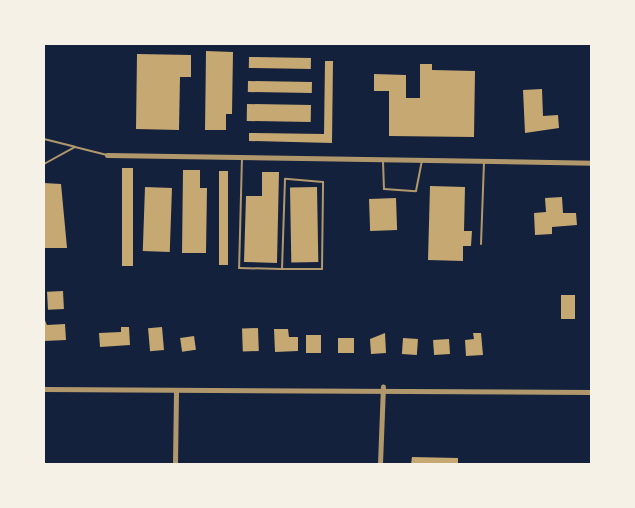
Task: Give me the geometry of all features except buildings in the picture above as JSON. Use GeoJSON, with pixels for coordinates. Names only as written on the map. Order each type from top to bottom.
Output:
{"type":"FeatureCollection","features":[{"type":"Feature","properties":{"kind":"street"},"geometry":{"type":"LineString","coordinates":[[107,155],[591,163]]}},
{"type":"Feature","properties":{"kind":"street"},"geometry":{"type":"LineString","coordinates":[[380,465],[383,387]]}},
{"type":"Feature","properties":{"kind":"street"},"geometry":{"type":"LineString","coordinates":[[44,389],[320,393],[383,387],[591,392]]}},
{"type":"Feature","properties":{"kind":"street"},"geometry":{"type":"LineString","coordinates":[[175,465],[176,392]]}},
{"type":"Feature","properties":{"kind":"lane"},"geometry":{"type":"LineString","coordinates":[[44,139],[107,155]]}},
{"type":"Feature","properties":{"kind":"lane"},"geometry":{"type":"LineString","coordinates":[[44,164],[75,147]]}},
{"type":"Feature","properties":{"kind":"lane"},"geometry":{"type":"LineString","coordinates":[[242,157],[239,268],[282,269],[322,269],[323,182],[285,180],[282,269]]}},
{"type":"Feature","properties":{"kind":"lane"},"geometry":{"type":"LineString","coordinates":[[383,160],[384,189],[400,191],[420,188],[422,160]]}},
{"type":"Feature","properties":{"kind":"lane"},"geometry":{"type":"LineString","coordinates":[[481,244],[484,162]]}}]}
